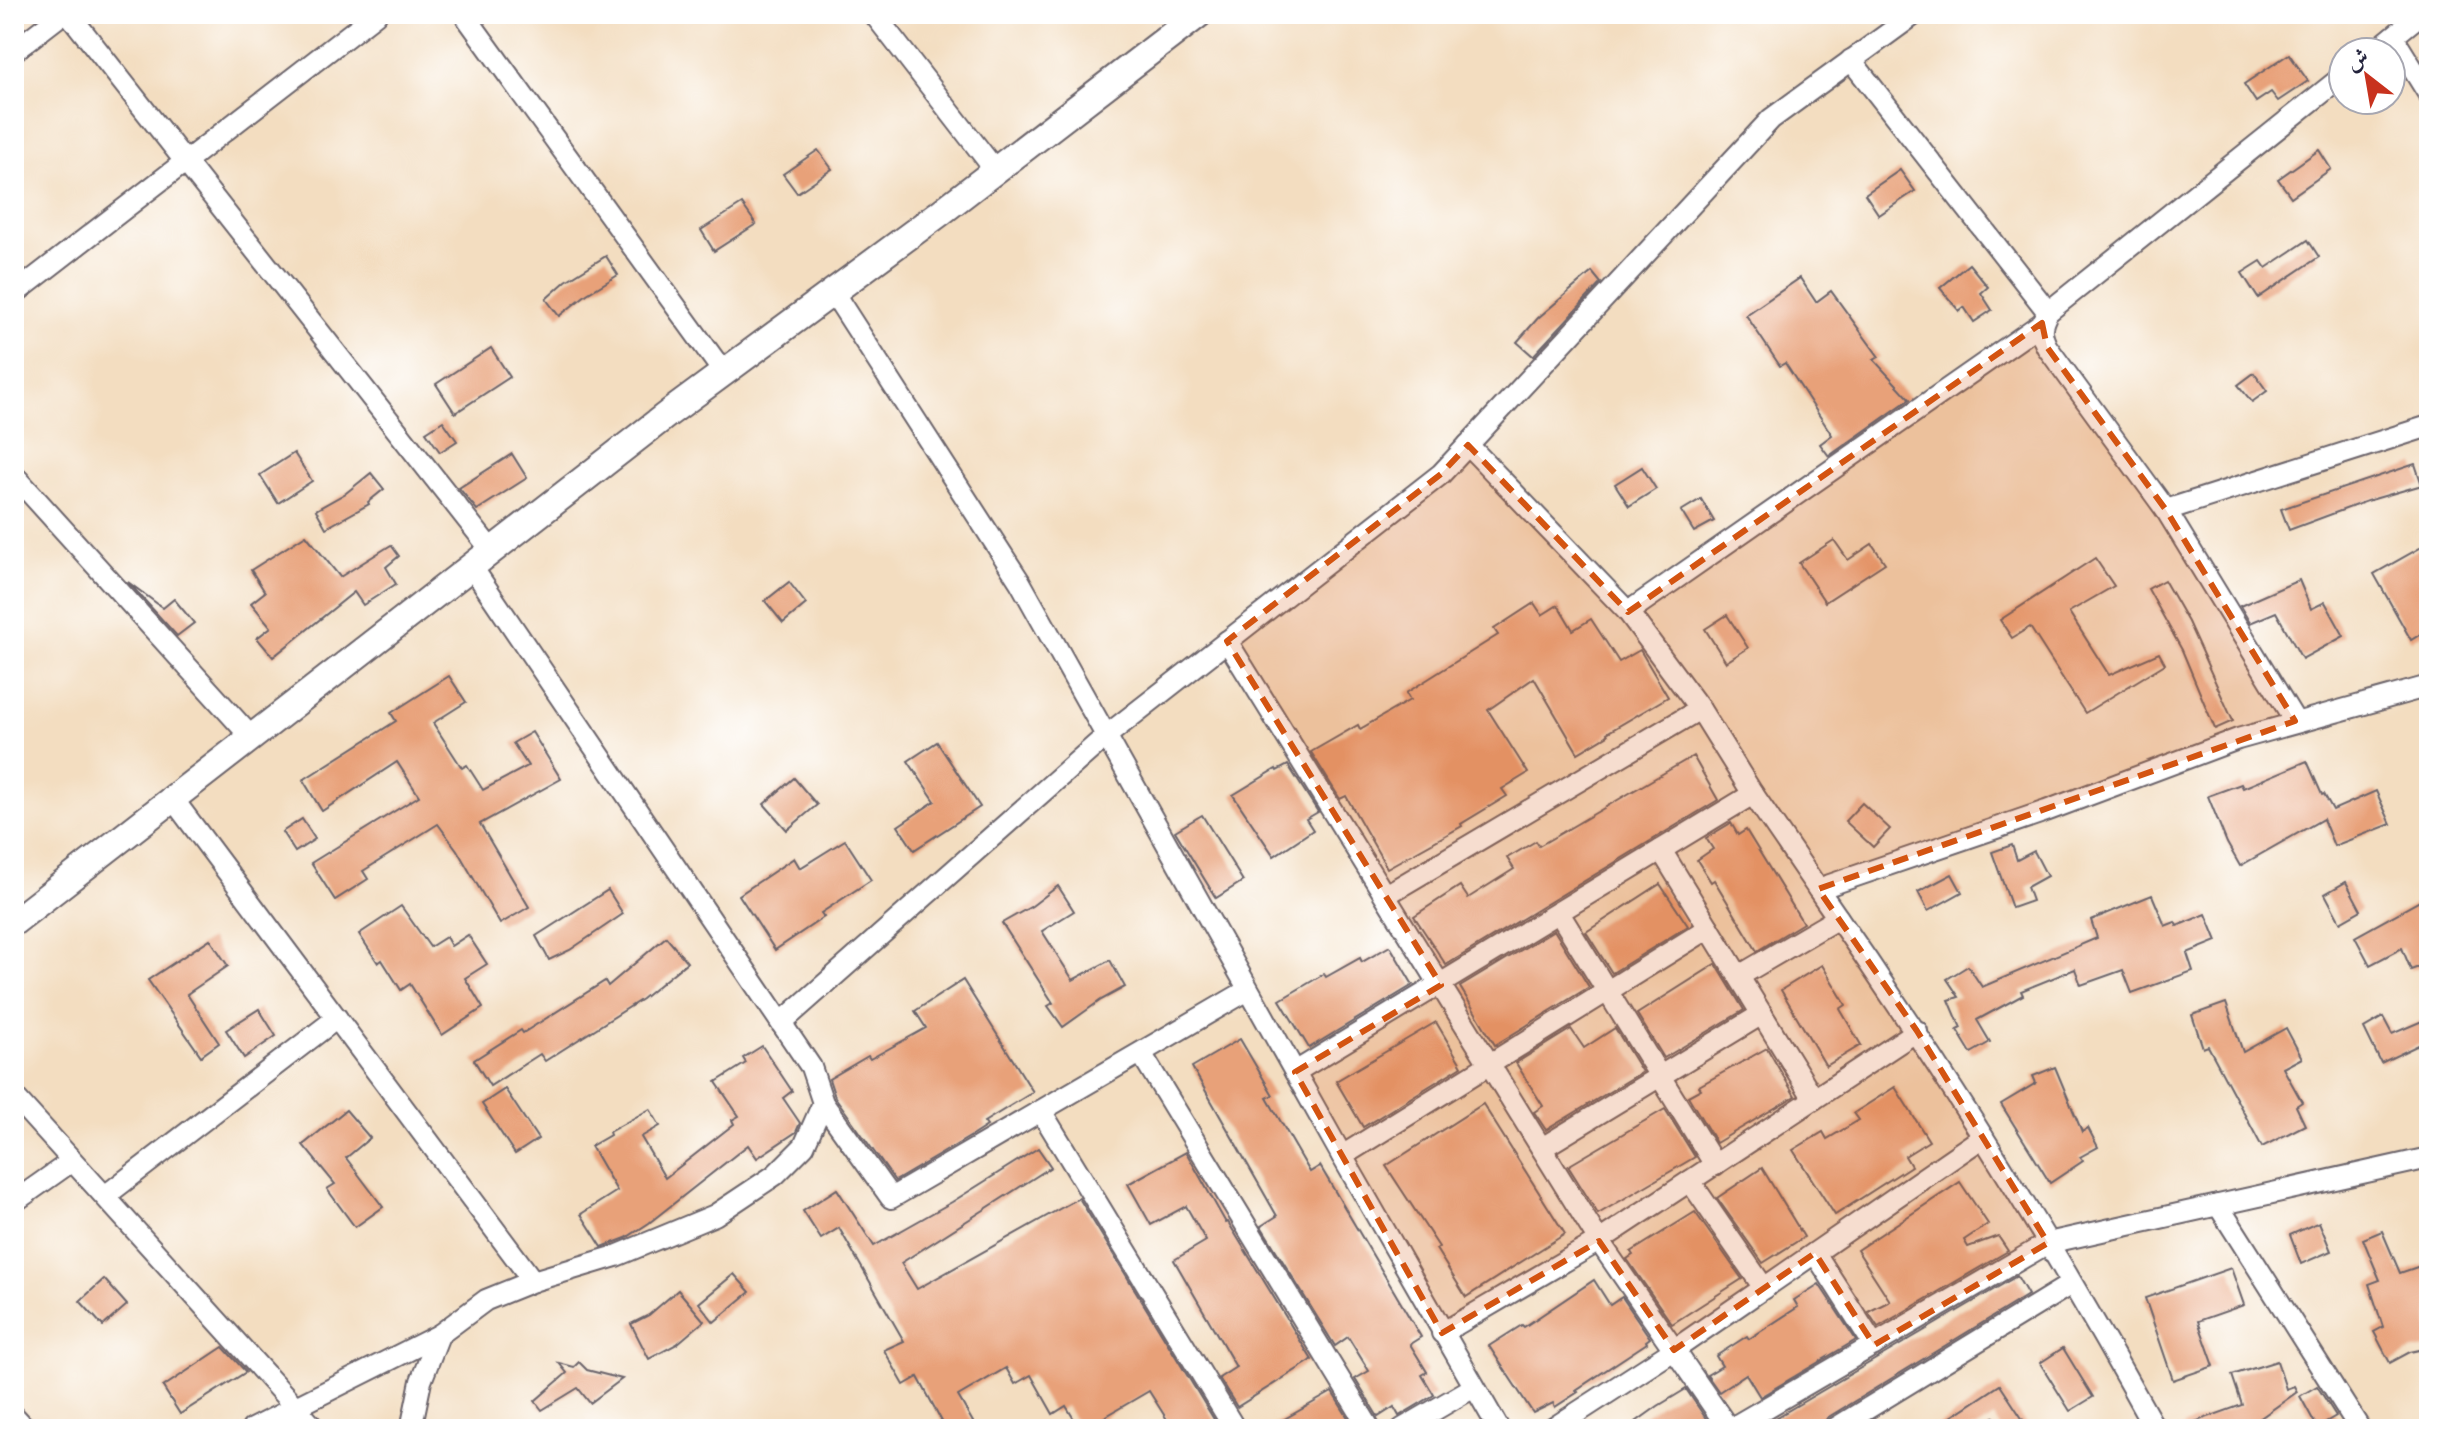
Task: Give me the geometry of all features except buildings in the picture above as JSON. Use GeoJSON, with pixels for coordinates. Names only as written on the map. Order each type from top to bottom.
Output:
{"type":"FeatureCollection","features":[{"type":"Feature","properties":{"kind":"street"},"geometry":{"type":"LineString","coordinates":[[14,51],[62,14]]}},
{"type":"Feature","properties":{"kind":"street"},"geometry":{"type":"LineString","coordinates":[[69,14],[185,162],[482,559],[811,1067],[823,1103],[891,1198],[1248,990]]}},
{"type":"Feature","properties":{"kind":"street"},"geometry":{"type":"LineString","coordinates":[[14,294],[376,14]]}},
{"type":"Feature","properties":{"kind":"street"},"geometry":{"type":"LineString","coordinates":[[464,14],[724,373]]}},
{"type":"Feature","properties":{"kind":"street"},"geometry":{"type":"LineString","coordinates":[[874,14],[995,170]]}},
{"type":"Feature","properties":{"kind":"street"},"geometry":{"type":"LineString","coordinates":[[14,922],[724,373],[1199,14]]}},
{"type":"Feature","properties":{"kind":"street"},"geometry":{"type":"LineString","coordinates":[[781,1023],[1106,736],[1441,474],[1771,119],[1915,14]]}},
{"type":"Feature","properties":{"kind":"street"},"geometry":{"type":"LineString","coordinates":[[2394,36],[2421,14]]}},
{"type":"Feature","properties":{"kind":"street"},"geometry":{"type":"LineString","coordinates":[[1851,60],[2045,318]]}},
{"type":"Feature","properties":{"kind":"street"},"geometry":{"type":"LineString","coordinates":[[2407,60],[2429,95]]}},
{"type":"Feature","properties":{"kind":"street"},"geometry":{"type":"LineString","coordinates":[[1628,612],[2045,318],[2327,89]]}},
{"type":"Feature","properties":{"kind":"street"},"geometry":{"type":"LineString","coordinates":[[833,292],[1020,582],[1499,1429]]}},
{"type":"Feature","properties":{"kind":"street"},"geometry":{"type":"LineString","coordinates":[[2045,318],[2041,334],[2047,347],[2166,510],[2295,721]]}},
{"type":"Feature","properties":{"kind":"street"},"geometry":{"type":"LineString","coordinates":[[2166,510],[2429,426]]}},
{"type":"Feature","properties":{"kind":"street"},"geometry":{"type":"LineString","coordinates":[[1468,445],[1628,612],[1700,709],[1753,794],[1917,1031],[2048,1243],[2155,1429]]}},
{"type":"Feature","properties":{"kind":"street"},"geometry":{"type":"LineString","coordinates":[[14,475],[252,738]]}},
{"type":"Feature","properties":{"kind":"street"},"geometry":{"type":"LineString","coordinates":[[1227,641],[1599,1241],[1730,1429],[2048,1243],[2427,1163]]}},
{"type":"Feature","properties":{"kind":"street"},"geometry":{"type":"LineString","coordinates":[[1818,889],[2046,811],[2238,739],[2429,686]]}},
{"type":"Feature","properties":{"kind":"street"},"geometry":{"type":"LineString","coordinates":[[1386,895],[1700,709]]}},
{"type":"Feature","properties":{"kind":"street"},"geometry":{"type":"LineString","coordinates":[[1295,1072],[1753,794]]}},
{"type":"Feature","properties":{"kind":"street"},"geometry":{"type":"LineString","coordinates":[[173,799],[533,1281]]}},
{"type":"Feature","properties":{"kind":"street"},"geometry":{"type":"LineString","coordinates":[[1661,850],[1814,1099]]}},
{"type":"Feature","properties":{"kind":"street"},"geometry":{"type":"LineString","coordinates":[[1559,913],[1715,1165]]}},
{"type":"Feature","properties":{"kind":"street"},"geometry":{"type":"LineString","coordinates":[[1739,976],[1838,918]]}},
{"type":"Feature","properties":{"kind":"street"},"geometry":{"type":"LineString","coordinates":[[1342,1156],[1709,928]]}},
{"type":"Feature","properties":{"kind":"street"},"geometry":{"type":"LineString","coordinates":[[1542,1148],[1762,1014]]}},
{"type":"Feature","properties":{"kind":"street"},"geometry":{"type":"LineString","coordinates":[[105,1196],[337,1018]]}},
{"type":"Feature","properties":{"kind":"street"},"geometry":{"type":"LineString","coordinates":[[1442,1333],[1599,1241],[1917,1031]]}},
{"type":"Feature","properties":{"kind":"street"},"geometry":{"type":"LineString","coordinates":[[1141,1053],[1370,1429]]}},
{"type":"Feature","properties":{"kind":"street"},"geometry":{"type":"LineString","coordinates":[[14,1096],[315,1429]]}},
{"type":"Feature","properties":{"kind":"street"},"geometry":{"type":"LineString","coordinates":[[252,1429],[439,1335],[486,1300],[533,1281],[616,1256],[715,1215],[775,1175],[804,1146],[823,1103]]}},
{"type":"Feature","properties":{"kind":"street"},"geometry":{"type":"LineString","coordinates":[[1041,1111],[1235,1429]]}},
{"type":"Feature","properties":{"kind":"street"},"geometry":{"type":"LineString","coordinates":[[1552,1429],[1674,1350],[1983,1137]]}},
{"type":"Feature","properties":{"kind":"street"},"geometry":{"type":"LineString","coordinates":[[14,1202],[72,1161]]}},
{"type":"Feature","properties":{"kind":"street"},"geometry":{"type":"LineString","coordinates":[[1690,1181],[1764,1288]]}},
{"type":"Feature","properties":{"kind":"street"},"geometry":{"type":"LineString","coordinates":[[2218,1205],[2360,1429]]}},
{"type":"Feature","properties":{"kind":"street"},"geometry":{"type":"LineString","coordinates":[[1815,1253],[1874,1345]]}},
{"type":"Feature","properties":{"kind":"street"},"geometry":{"type":"LineString","coordinates":[[1834,1429],[2071,1284]]}},
{"type":"Feature","properties":{"kind":"street"},"geometry":{"type":"LineString","coordinates":[[411,1429],[421,1381],[439,1335]]}},
{"type":"Feature","properties":{"kind":"street"},"geometry":{"type":"LineString","coordinates":[[1402,1429],[1474,1387]]}},
{"type":"Feature","properties":{"kind":"street"},"geometry":{"type":"LineString","coordinates":[[14,1416],[26,1429]]}},
{"type":"Feature","properties":{"kind":"highlighted area"},"geometry":{"type":"Polygon","coordinates":[[[2042,323],[2047,347],[2166,510],[2295,721],[1818,889],[1917,1031],[2048,1243],[1874,1345],[1815,1253],[1674,1350],[1599,1241],[1442,1333],[1295,1072],[1441,985],[1227,641],[1441,474],[1468,445],[1628,612],[2042,323]]]}}]}
